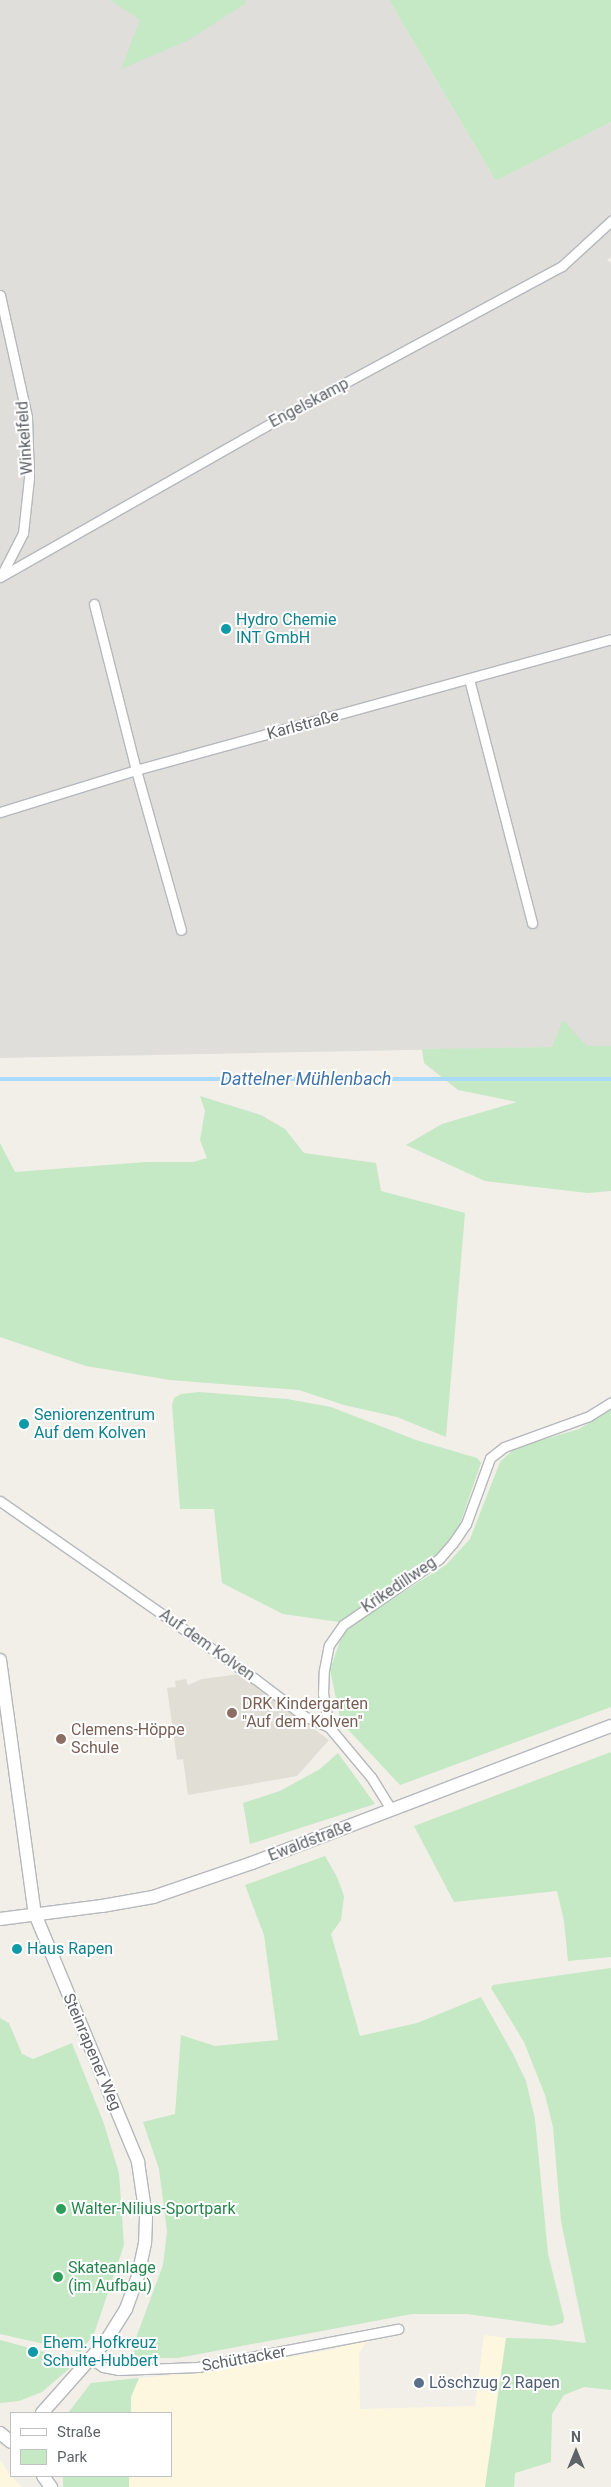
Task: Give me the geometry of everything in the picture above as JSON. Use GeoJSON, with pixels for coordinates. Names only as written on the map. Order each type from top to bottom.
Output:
{"type":"FeatureCollection","features":[{"type":"Feature","properties":{"kind":"street","name":"Engelskamp"},"geometry":{"type":"LineString","coordinates":[[1,577],[289,413],[562,266],[611,221]]}},
{"type":"Feature","properties":{"kind":"street","name":"Winkelfeld"},"geometry":{"type":"LineString","coordinates":[[0,295],[27,417],[29,478],[23,533],[1,577]]}},
{"type":"Feature","properties":{"kind":"street"},"geometry":{"type":"LineString","coordinates":[[94,604],[136,770],[181,930]]}},
{"type":"Feature","properties":{"kind":"street","name":"Karlstraße"},"geometry":{"type":"LineString","coordinates":[[0,812],[136,770],[611,639]]}},
{"type":"Feature","properties":{"kind":"street"},"geometry":{"type":"LineString","coordinates":[[469,679],[532,923]]}},
{"type":"Feature","properties":{"kind":"street","name":"Krikedillweg"},"geometry":{"type":"LineString","coordinates":[[329,1727],[324,1694],[324,1670],[329,1645],[343,1625],[439,1559],[466,1524],[490,1458],[504,1447],[590,1416],[611,1402]]}},
{"type":"Feature","properties":{"kind":"street","name":"Auf dem Kolven"},"geometry":{"type":"LineString","coordinates":[[0,1501],[254,1678],[304,1716],[329,1727],[371,1777],[392,1810]]}},
{"type":"Feature","properties":{"kind":"street","name":"Steinrapener Weg"},"geometry":{"type":"LineString","coordinates":[[0,1660],[35,1914],[138,2162],[143,2184],[146,2217],[145,2242],[138,2276],[126,2309],[106,2342],[43,2412]]}},
{"type":"Feature","properties":{"kind":"street","name":"Ewaldstraße"},"geometry":{"type":"LineString","coordinates":[[0,1919],[102,1906],[153,1897],[392,1810],[611,1726]]}},
{"type":"Feature","properties":{"kind":"street","name":"Schüttacker"},"geometry":{"type":"LineString","coordinates":[[91,2359],[103,2367],[118,2370],[198,2368],[398,2329]]}},
{"type":"Feature","properties":{"kind":"street"},"geometry":{"type":"LineString","coordinates":[[52,2412],[56,2399]]}},
{"type":"Feature","properties":{"kind":"street"},"geometry":{"type":"LineString","coordinates":[[0,2433],[10,2441]]}},
{"type":"Feature","properties":{"kind":"shaded area"},"geometry":{"type":"Polygon","coordinates":[[[0,0],[389,0],[496,181],[611,122],[611,257],[607,260],[611,263],[611,1046],[0,1058],[0,0]]]}},
{"type":"Feature","properties":{"kind":"shaded area","name":"DRK Kindergarten \"Auf dem Kolven\""},"geometry":{"type":"Polygon","coordinates":[[[239,1674],[329,1740],[297,1776],[188,1795],[183,1759],[177,1760],[167,1688],[176,1687],[175,1681],[186,1679],[188,1685],[202,1679],[239,1674]]]}},
{"type":"Feature","properties":{"kind":"shaded area"},"geometry":{"type":"Polygon","coordinates":[[[484,2335],[506,2338],[485,2487],[129,2487],[129,2477],[172,2477],[172,2412],[131,2412],[131,2397],[139,2378],[198,2373],[330,2350],[374,2338],[364,2345],[359,2354],[360,2409],[475,2406],[484,2335]]]}},
{"type":"Feature","properties":{"kind":"shaded area"},"geometry":{"type":"Polygon","coordinates":[[[0,2460],[10,2477],[22,2487],[0,2487],[0,2460]]]}},
{"type":"Feature","properties":{"kind":"green space"},"geometry":{"type":"Polygon","coordinates":[[[110,0],[245,0],[246,3],[189,40],[121,69],[140,20],[110,0]]]}},
{"type":"Feature","properties":{"kind":"green space"},"geometry":{"type":"Polygon","coordinates":[[[389,0],[611,0],[611,122],[496,181],[389,0]]]}},
{"type":"Feature","properties":{"kind":"green space"},"geometry":{"type":"Polygon","coordinates":[[[563,1020],[587,1046],[611,1046],[611,1191],[588,1193],[485,1181],[406,1145],[442,1124],[517,1102],[458,1090],[424,1063],[422,1049],[552,1047],[563,1020]]]}},
{"type":"Feature","properties":{"kind":"green space"},"geometry":{"type":"Polygon","coordinates":[[[200,1096],[261,1115],[285,1129],[304,1153],[376,1163],[381,1191],[465,1213],[446,1437],[397,1417],[344,1405],[299,1390],[170,1380],[86,1366],[0,1337],[0,1143],[15,1172],[146,1162],[193,1162],[207,1158],[200,1140],[205,1111],[200,1096]]]}},
{"type":"Feature","properties":{"kind":"green space"},"geometry":{"type":"Polygon","coordinates":[[[199,1392],[287,1399],[331,1407],[416,1440],[477,1458],[481,1463],[459,1527],[447,1547],[339,1622],[283,1614],[222,1583],[214,1509],[180,1509],[172,1405],[174,1398],[181,1394],[199,1392]]]}},
{"type":"Feature","properties":{"kind":"green space"},"geometry":{"type":"Polygon","coordinates":[[[611,1410],[611,1707],[400,1785],[341,1722],[330,1670],[344,1629],[446,1565],[470,1539],[500,1462],[515,1448],[579,1429],[611,1410]]]}},
{"type":"Feature","properties":{"kind":"green space"},"geometry":{"type":"Polygon","coordinates":[[[611,1752],[611,1957],[568,1961],[564,1921],[557,1891],[454,1902],[414,1826],[611,1752]]]}},
{"type":"Feature","properties":{"kind":"green space"},"geometry":{"type":"Polygon","coordinates":[[[338,1753],[375,1804],[250,1844],[243,1803],[280,1791],[320,1769],[338,1753]]]}},
{"type":"Feature","properties":{"kind":"green space"},"geometry":{"type":"Polygon","coordinates":[[[325,1856],[337,1877],[344,1896],[341,1920],[331,1934],[360,2036],[417,2023],[481,1997],[513,2054],[526,2081],[535,2119],[548,2254],[564,2318],[563,2323],[552,2326],[467,2314],[412,2314],[178,2358],[135,2358],[133,2346],[163,2265],[167,2231],[159,2169],[143,2122],[175,2114],[181,2035],[215,2046],[278,2040],[264,1935],[245,1885],[325,1856]]]}},
{"type":"Feature","properties":{"kind":"green space"},"geometry":{"type":"Polygon","coordinates":[[[611,1968],[611,2390],[584,2387],[564,2395],[552,2414],[551,2462],[515,2473],[514,2487],[485,2487],[506,2338],[548,2339],[586,2343],[561,2221],[553,2127],[545,2095],[524,2042],[491,1988],[493,1985],[611,1968]]]}},
{"type":"Feature","properties":{"kind":"green space","name":"Walter-Nilius-Sportpark"},"geometry":{"type":"Polygon","coordinates":[[[0,2018],[9,2023],[22,2054],[33,2059],[72,2043],[104,2124],[119,2173],[124,2245],[94,2334],[80,2352],[0,2334],[0,2018]]]}},
{"type":"Feature","properties":{"kind":"green space"},"geometry":{"type":"Polygon","coordinates":[[[0,2340],[78,2361],[42,2392],[19,2401],[0,2403],[0,2340]]]}},
{"type":"Feature","properties":{"kind":"green space"},"geometry":{"type":"Polygon","coordinates":[[[139,2378],[131,2397],[131,2412],[69,2412],[91,2383],[139,2378]]]}},
{"type":"Feature","properties":{"kind":"green space"},"geometry":{"type":"Polygon","coordinates":[[[63,2477],[129,2477],[129,2487],[63,2487],[63,2477]]]}},
{"type":"Feature","properties":{"kind":"waterway","name":"Dattelner Mühlenbach"},"geometry":{"type":"LineString","coordinates":[[0,1079],[611,1079]]}},
{"type":"Feature","properties":{"kind":"place","name":"Hydro Chemie INT GmbH"},"geometry":{"type":"Point","coordinates":[226,629]}},
{"type":"Feature","properties":{"kind":"place","name":"Seniorenzentrum Auf dem Kolven"},"geometry":{"type":"Point","coordinates":[24,1424]}},
{"type":"Feature","properties":{"kind":"place","name":"DRK Kindergarten \"Auf dem Kolven\""},"geometry":{"type":"Point","coordinates":[232,1713]}},
{"type":"Feature","properties":{"kind":"place","name":"Clemens-Höppe Schule"},"geometry":{"type":"Point","coordinates":[61,1739]}},
{"type":"Feature","properties":{"kind":"place","name":"Haus Rapen"},"geometry":{"type":"Point","coordinates":[17,1949]}},
{"type":"Feature","properties":{"kind":"place","name":"Walter-Nilius-Sportpark"},"geometry":{"type":"Point","coordinates":[61,2209]}},
{"type":"Feature","properties":{"kind":"place","name":"Skateanlage (im Aufbau)"},"geometry":{"type":"Point","coordinates":[58,2277]}},
{"type":"Feature","properties":{"kind":"place","name":"Ehem. Hofkreuz Schulte-Hubbert"},"geometry":{"type":"Point","coordinates":[33,2352]}},
{"type":"Feature","properties":{"kind":"place","name":"Löschzug 2 Rapen"},"geometry":{"type":"Point","coordinates":[419,2383]}}]}
